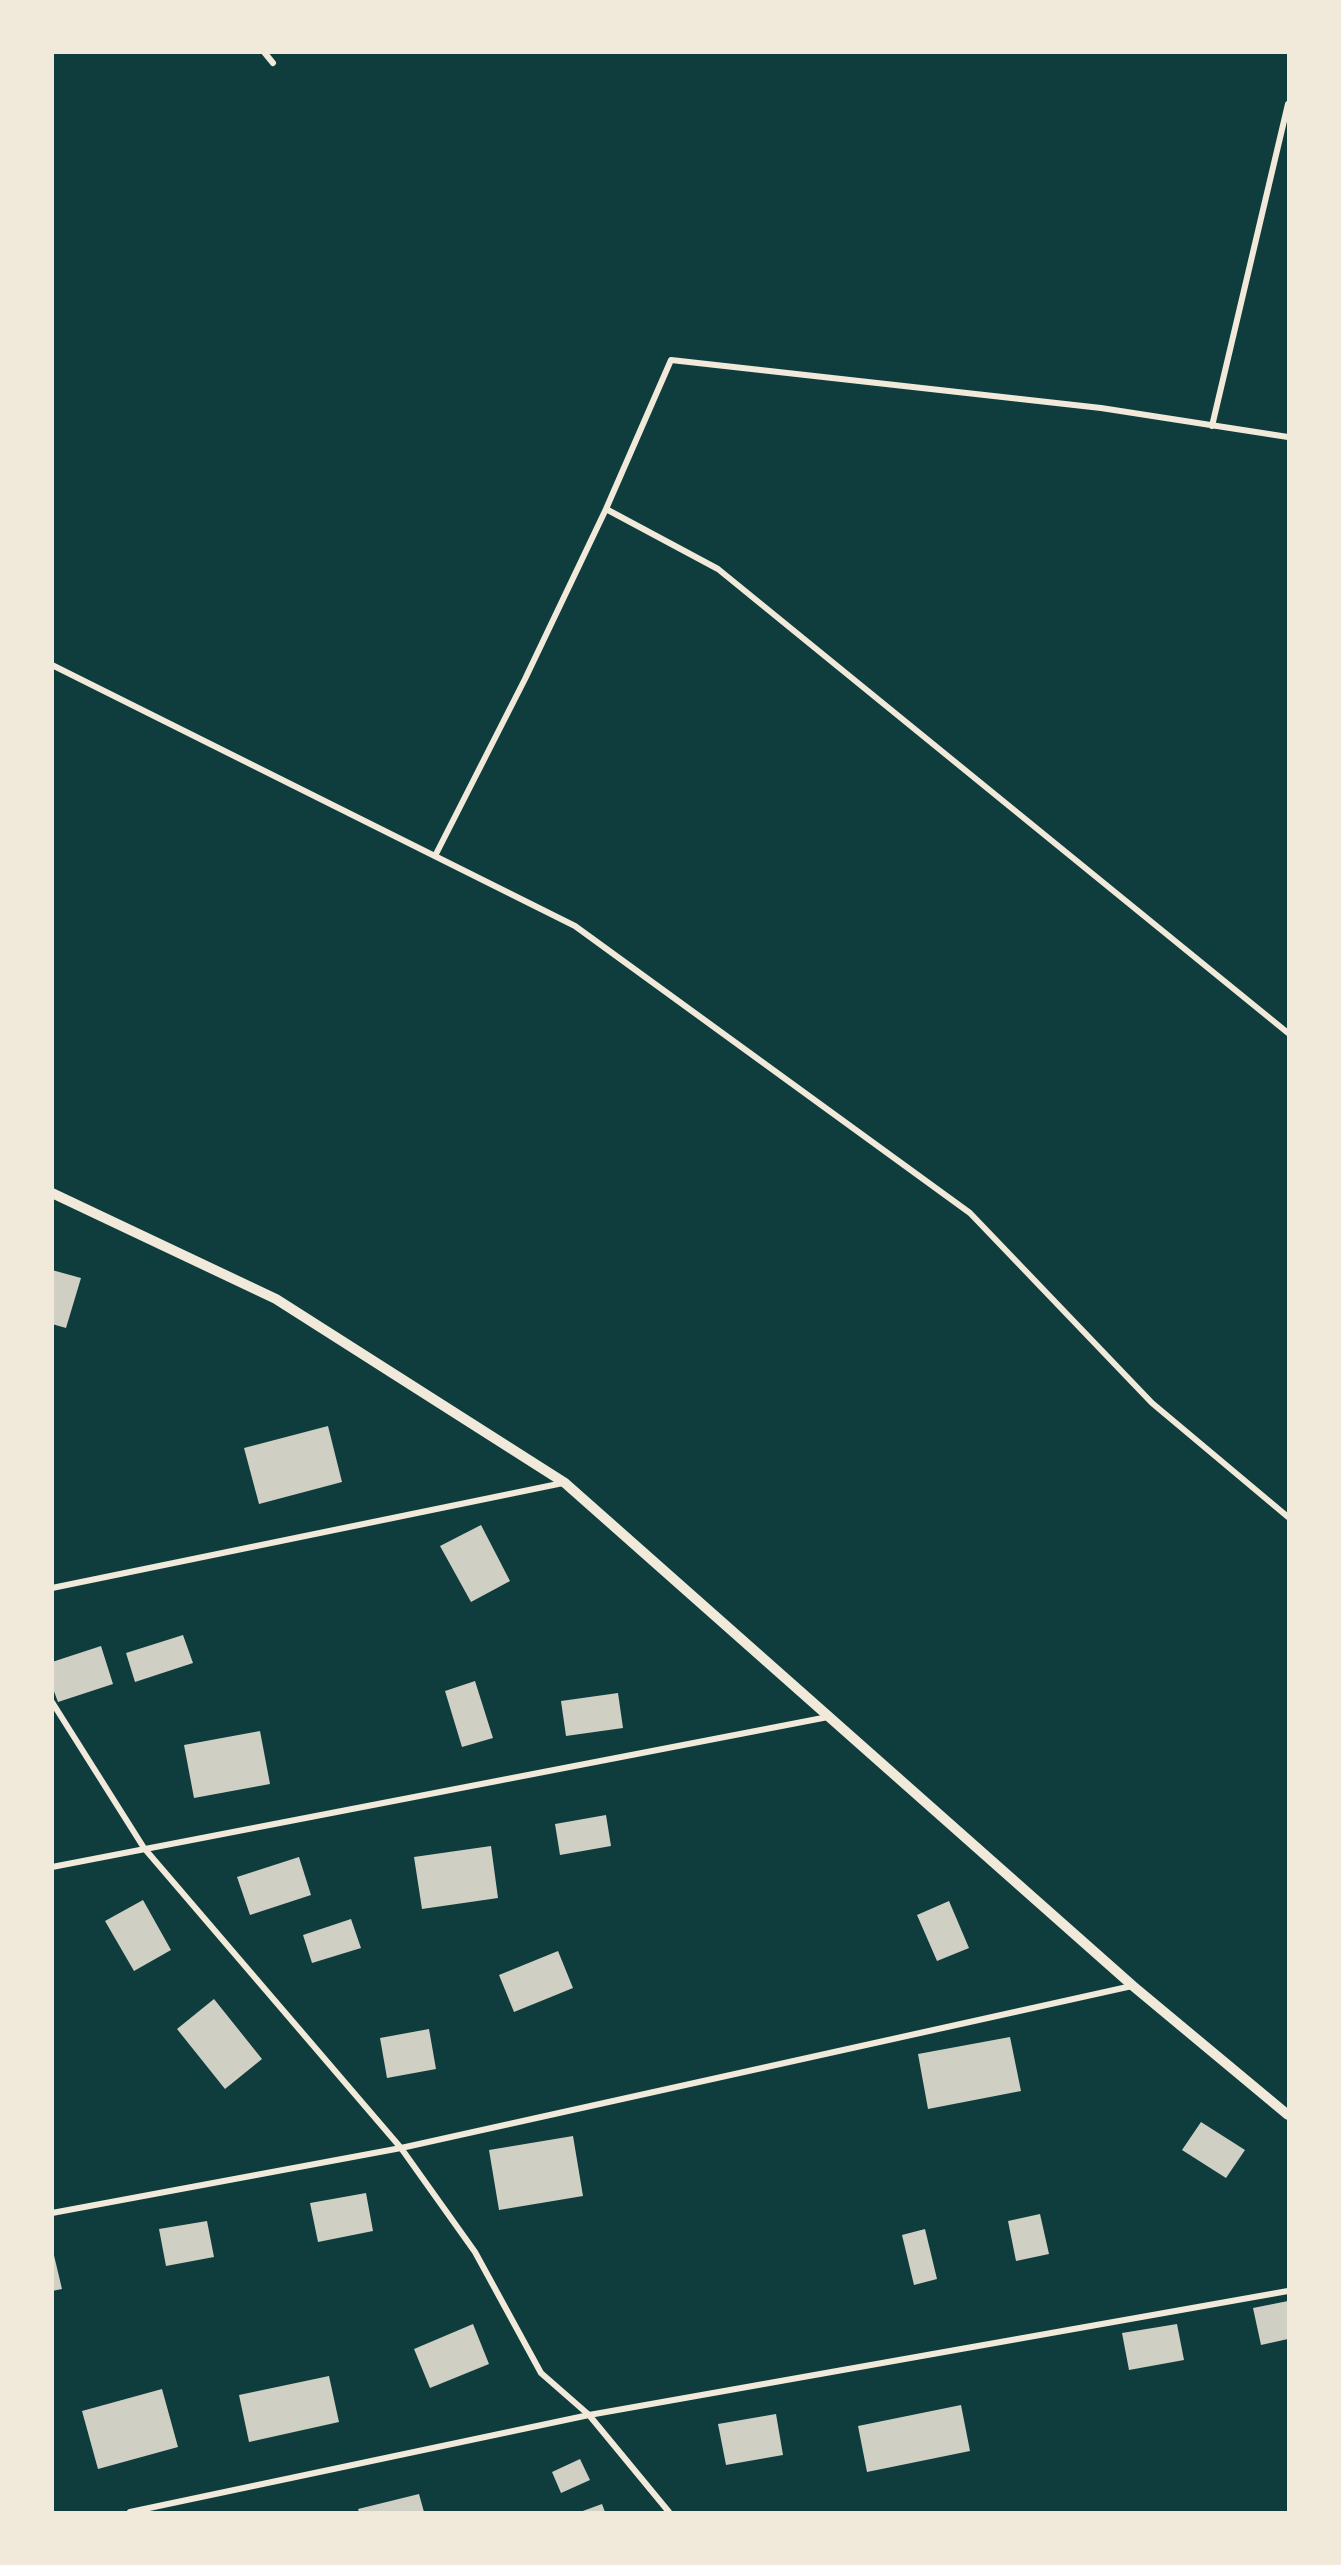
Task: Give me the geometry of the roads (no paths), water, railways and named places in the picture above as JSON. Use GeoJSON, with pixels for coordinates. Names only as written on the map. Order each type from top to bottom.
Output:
{"type":"FeatureCollection","features":[{"type":"Feature","properties":{"kind":"street"},"geometry":{"type":"LineString","coordinates":[[264,52],[273,63]]}},
{"type":"Feature","properties":{"kind":"street"},"geometry":{"type":"LineString","coordinates":[[1212,426],[1288,104]]}},
{"type":"Feature","properties":{"kind":"street"},"geometry":{"type":"LineString","coordinates":[[435,856],[525,679],[606,509],[671,360],[1101,408],[1288,437]]}},
{"type":"Feature","properties":{"kind":"street"},"geometry":{"type":"LineString","coordinates":[[606,509],[718,569],[1288,1033]]}},
{"type":"Feature","properties":{"kind":"street"},"geometry":{"type":"LineString","coordinates":[[52,665],[575,926],[970,1213],[1152,1403],[1288,1517]]}},
{"type":"Feature","properties":{"kind":"street"},"geometry":{"type":"LineString","coordinates":[[52,1193],[276,1299],[565,1483],[1133,1986],[1288,2115]]}},
{"type":"Feature","properties":{"kind":"street"},"geometry":{"type":"LineString","coordinates":[[52,1588],[565,1483]]}},
{"type":"Feature","properties":{"kind":"street"},"geometry":{"type":"LineString","coordinates":[[52,1702],[144,1848],[401,2148],[475,2252],[541,2373],[590,2415],[669,2512]]}},
{"type":"Feature","properties":{"kind":"street"},"geometry":{"type":"LineString","coordinates":[[52,1867],[828,1717]]}},
{"type":"Feature","properties":{"kind":"street"},"geometry":{"type":"LineString","coordinates":[[52,2214],[401,2148],[1133,1986]]}},
{"type":"Feature","properties":{"kind":"street"},"geometry":{"type":"LineString","coordinates":[[130,2512],[590,2415],[1288,2291]]}}]}
